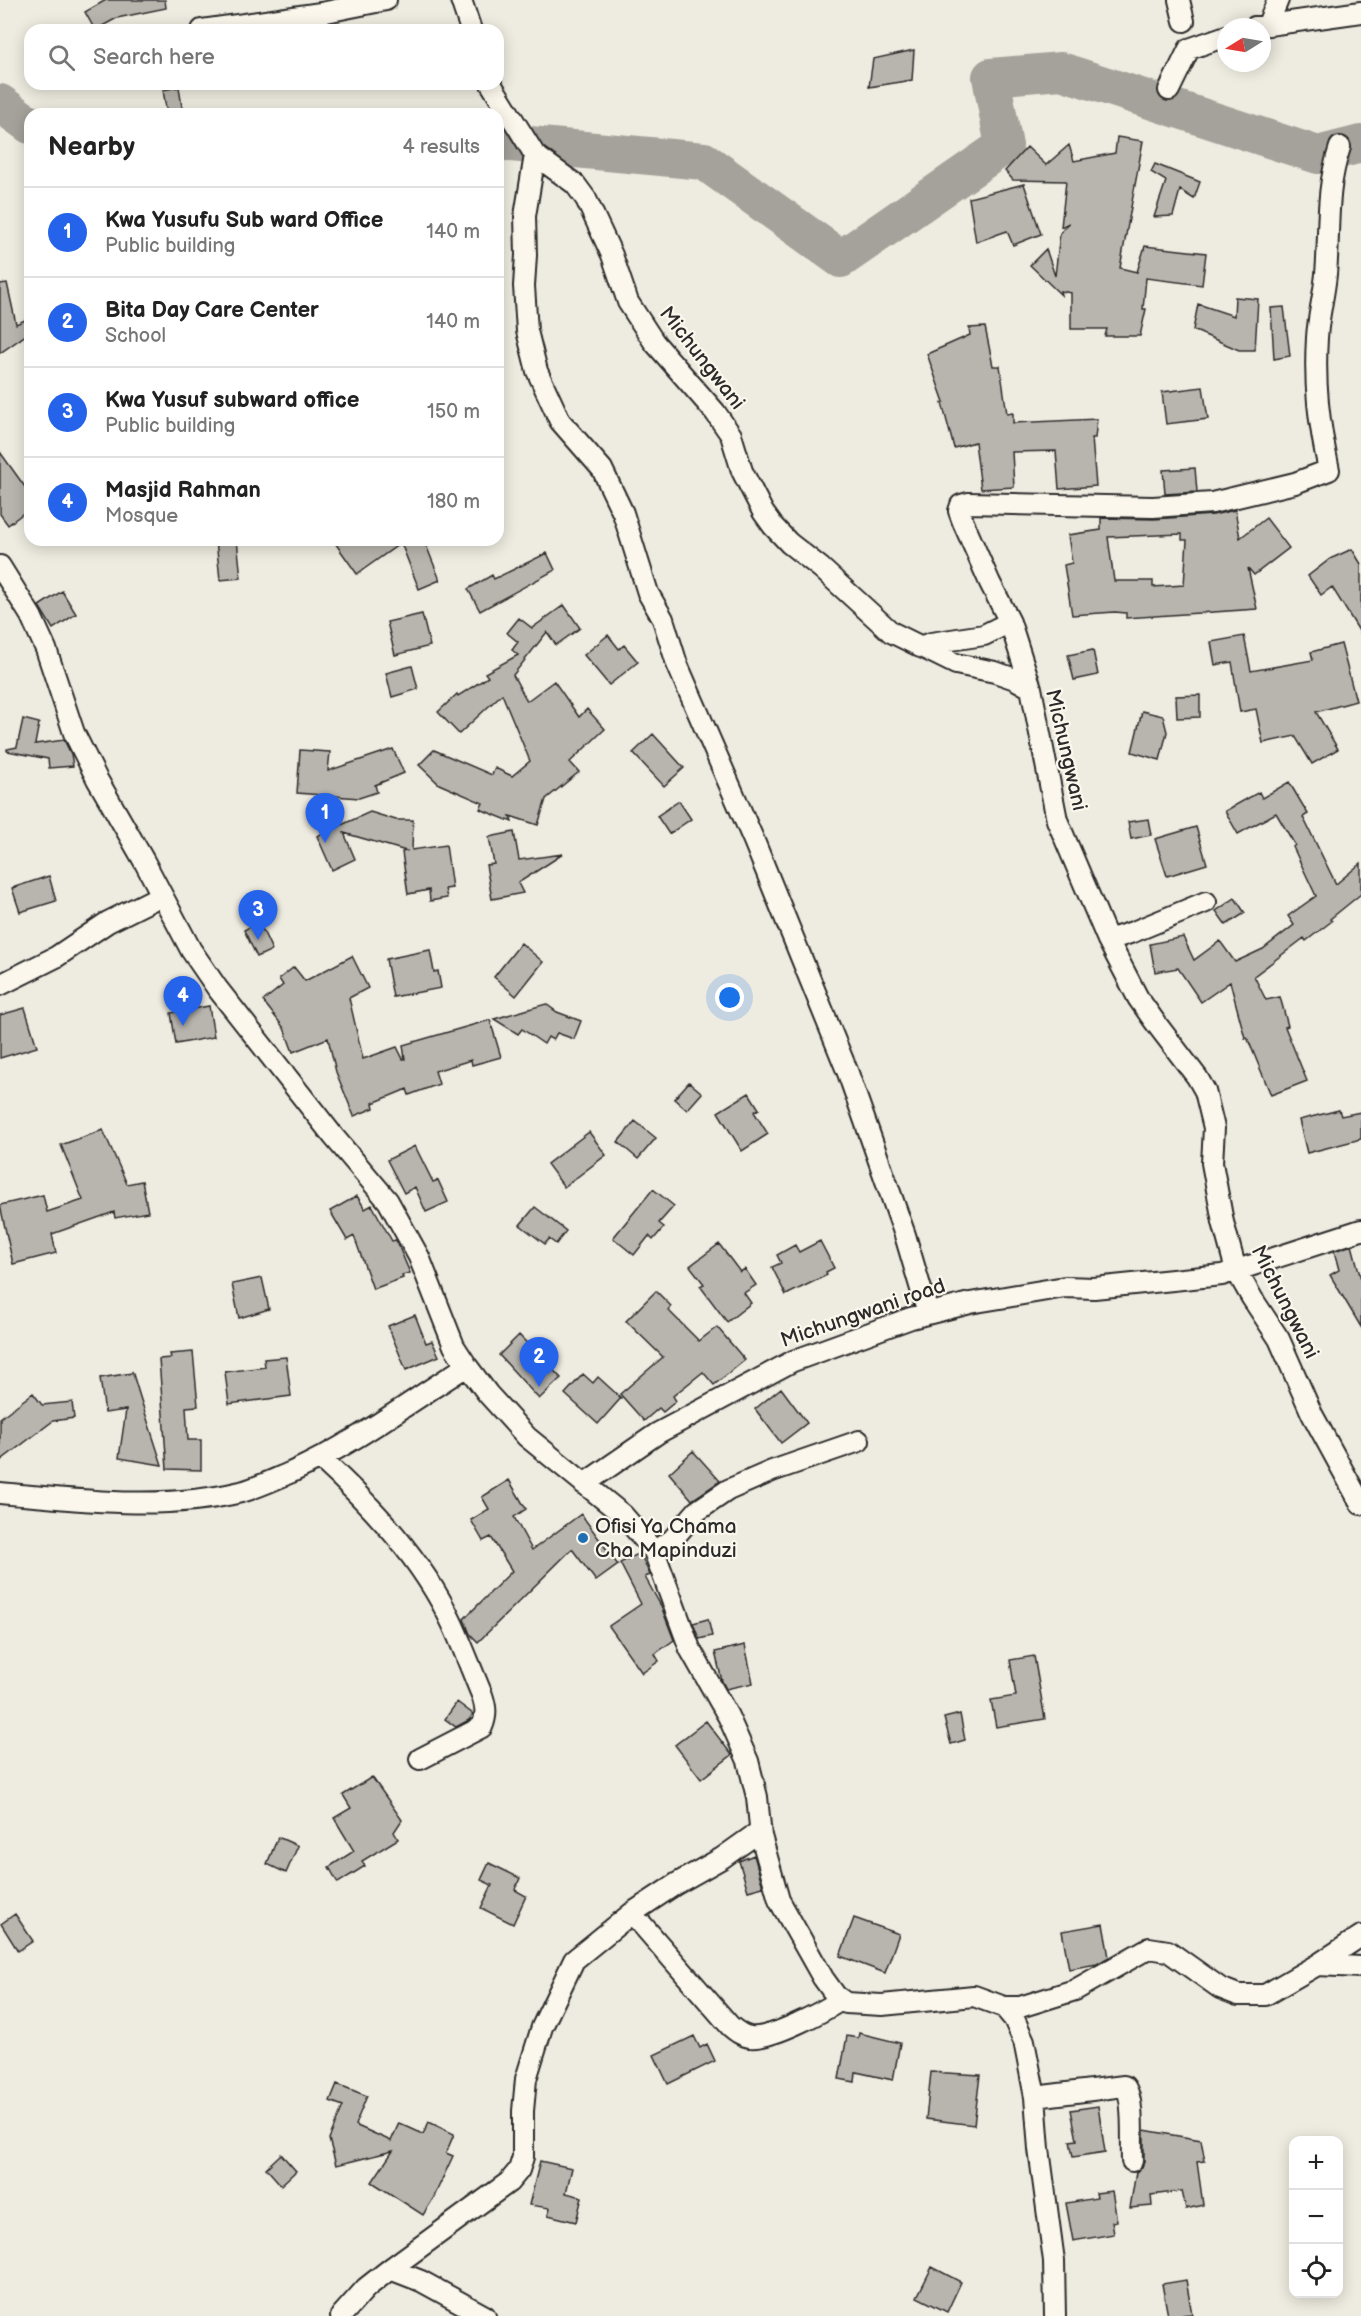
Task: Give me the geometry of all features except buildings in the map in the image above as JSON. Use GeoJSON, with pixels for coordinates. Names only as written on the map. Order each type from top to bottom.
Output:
{"type":"FeatureCollection","features":[{"type":"Feature","properties":{"kind":"street"},"geometry":{"type":"LineString","coordinates":[[244,24],[321,13],[386,0]]}},
{"type":"Feature","properties":{"kind":"street"},"geometry":{"type":"LineString","coordinates":[[461,0],[469,24]]}},
{"type":"Feature","properties":{"kind":"street"},"geometry":{"type":"LineString","coordinates":[[1179,0],[1184,21]]}},
{"type":"Feature","properties":{"kind":"street"},"geometry":{"type":"LineString","coordinates":[[1266,18],[1278,0]]}},
{"type":"Feature","properties":{"kind":"street"},"geometry":{"type":"LineString","coordinates":[[1271,25],[1361,12]]}},
{"type":"Feature","properties":{"kind":"street"},"geometry":{"type":"LineString","coordinates":[[1169,90],[1190,49],[1217,39]]}},
{"type":"Feature","properties":{"kind":"street"},"geometry":{"type":"LineString","coordinates":[[495,90],[535,155],[525,216],[524,286],[527,331],[537,371],[560,422],[602,469],[623,513],[648,593],[663,619],[677,664],[754,841],[848,1073],[905,1235],[928,1313]]}},
{"type":"Feature","properties":{"kind":"street"},"geometry":{"type":"LineString","coordinates":[[1031,688],[1010,622],[963,522],[959,511],[961,505],[968,503],[1153,507],[1212,503],[1295,483],[1329,470],[1318,420],[1317,337],[1326,275],[1331,172],[1340,147]]}},
{"type":"Feature","properties":{"kind":"street","name":"Michungwani"},"geometry":{"type":"LineString","coordinates":[[535,155],[575,184],[586,199],[612,255],[628,302],[654,342],[715,412],[731,435],[742,471],[763,512],[773,526],[789,543],[822,568],[891,632],[956,664],[995,672],[1031,688],[1057,820],[1108,940],[1138,998],[1197,1077],[1211,1108],[1214,1128],[1212,1163],[1223,1222],[1236,1270],[1279,1339],[1312,1414],[1361,1504]]}},
{"type":"Feature","properties":{"kind":"street"},"geometry":{"type":"LineString","coordinates":[[1,570],[31,616],[46,649],[74,733],[191,950],[217,988],[334,1137],[388,1201],[419,1257],[454,1346],[467,1366],[488,1394],[527,1437],[623,1515],[654,1551],[690,1649],[728,1716],[748,1761],[757,1797],[760,1831],[779,1900],[823,1978],[841,2000],[846,2003],[882,2005],[974,1996],[1004,2007],[1020,2007],[1075,1989],[1149,1948],[1168,1951],[1220,1988],[1238,1995],[1265,1995],[1361,1936]]}},
{"type":"Feature","properties":{"kind":"street"},"geometry":{"type":"LineString","coordinates":[[920,647],[931,643],[984,635],[1010,622]]}},
{"type":"Feature","properties":{"kind":"street"},"geometry":{"type":"LineString","coordinates":[[0,985],[56,957],[108,922],[162,895]]}},
{"type":"Feature","properties":{"kind":"street"},"geometry":{"type":"LineString","coordinates":[[1108,940],[1206,902]]}},
{"type":"Feature","properties":{"kind":"street","name":"Michungwani road"},"geometry":{"type":"LineString","coordinates":[[584,1484],[658,1433],[793,1361],[928,1313],[970,1303],[1065,1287],[1094,1288],[1222,1275],[1361,1230]]}},
{"type":"Feature","properties":{"kind":"street"},"geometry":{"type":"LineString","coordinates":[[0,1493],[97,1502],[142,1502],[207,1498],[242,1492],[321,1458],[467,1366]]}},
{"type":"Feature","properties":{"kind":"street"},"geometry":{"type":"LineString","coordinates":[[654,1551],[672,1540],[696,1511],[728,1490],[771,1471],[859,1441]]}},
{"type":"Feature","properties":{"kind":"street"},"geometry":{"type":"LineString","coordinates":[[321,1458],[365,1500],[395,1535],[428,1581],[452,1622],[486,1707],[486,1718],[482,1727],[420,1760]]}},
{"type":"Feature","properties":{"kind":"street"},"geometry":{"type":"LineString","coordinates":[[341,2316],[366,2288],[509,2182],[519,2170],[523,2157],[523,2110],[526,2079],[542,2027],[574,1960],[632,1913],[676,1884],[722,1858],[760,1831]]}},
{"type":"Feature","properties":{"kind":"street"},"geometry":{"type":"LineString","coordinates":[[632,1913],[730,2026],[742,2035],[752,2038],[772,2033],[813,2016],[841,2000]]}},
{"type":"Feature","properties":{"kind":"street"},"geometry":{"type":"LineString","coordinates":[[1317,1965],[1361,1967]]}},
{"type":"Feature","properties":{"kind":"street"},"geometry":{"type":"LineString","coordinates":[[1004,2007],[1014,2019],[1024,2041],[1035,2097],[1039,2149],[1054,2261],[1055,2316]]}},
{"type":"Feature","properties":{"kind":"street"},"geometry":{"type":"LineString","coordinates":[[1035,2097],[1120,2086],[1127,2088],[1130,2100],[1132,2161]]}},
{"type":"Feature","properties":{"kind":"street"},"geometry":{"type":"LineString","coordinates":[[390,2269],[420,2281],[485,2316]]}},
{"type":"Feature","properties":{"kind":"waterway"},"geometry":{"type":"LineString","coordinates":[[504,143],[704,161],[841,259],[1004,146],[991,77],[1061,71],[1318,155],[1361,144]]}},
{"type":"Feature","properties":{"kind":"waterway"},"geometry":{"type":"LineString","coordinates":[[0,103],[24,121]]}},
{"type":"Feature","properties":{"kind":"place","name":"Kwa Yusufu Sub ward Office"},"geometry":{"type":"Point","coordinates":[325,843]}},
{"type":"Feature","properties":{"kind":"place","name":"Kwa Yusuf subward office"},"geometry":{"type":"Point","coordinates":[258,940]}},
{"type":"Feature","properties":{"kind":"place","name":"Masjid Rahman"},"geometry":{"type":"Point","coordinates":[183,1026]}},
{"type":"Feature","properties":{"kind":"place","name":"Bita Day Care Center"},"geometry":{"type":"Point","coordinates":[539,1387]}},
{"type":"Feature","properties":{"kind":"place","name":"Ofisi Ya Chama Cha Mapinduzi"},"geometry":{"type":"Point","coordinates":[583,1538]}}]}
